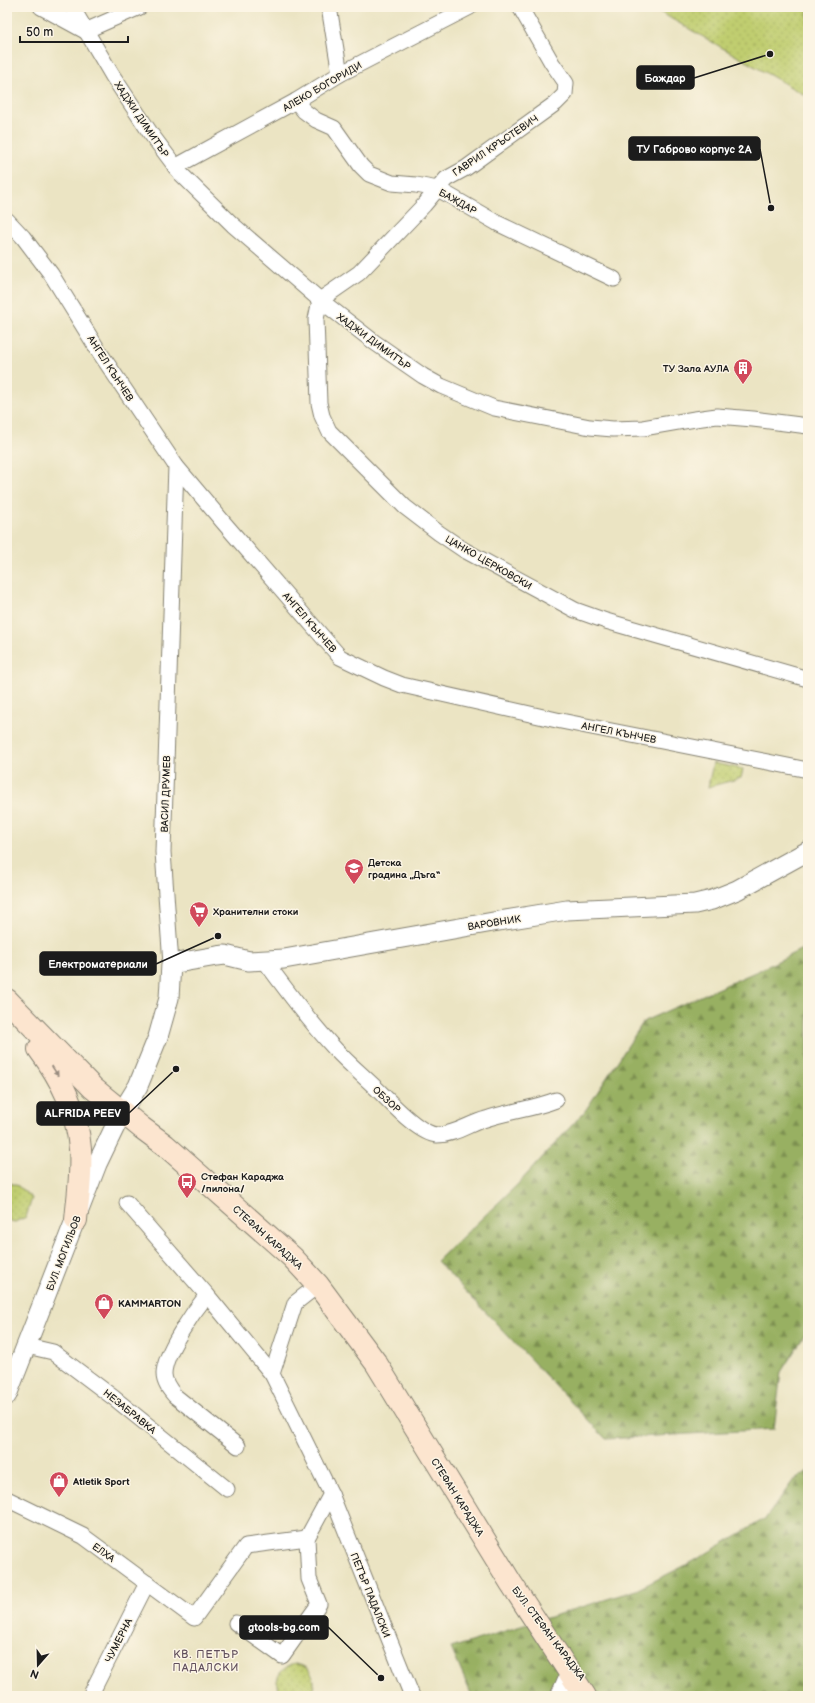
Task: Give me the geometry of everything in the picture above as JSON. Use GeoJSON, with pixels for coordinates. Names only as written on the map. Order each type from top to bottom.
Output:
{"type":"FeatureCollection","features":[{"type":"Feature","properties":{"kind":"main road","name":"СТЕФАН КАРАДЖА"},"geometry":{"type":"LineString","coordinates":[[7,1000],[94,1088],[165,1145],[292,1257],[318,1285],[376,1363],[511,1583]]}},
{"type":"Feature","properties":{"kind":"main road"},"geometry":{"type":"LineString","coordinates":[[7,1006],[56,1072],[71,1104],[80,1150],[76,1220]]}},
{"type":"Feature","properties":{"kind":"main road","name":"БУЛ. СТЕФАН КАРАДЖА"},"geometry":{"type":"LineString","coordinates":[[511,1583],[585,1696]]}},
{"type":"Feature","properties":{"kind":"main road","name":"БУЛ. СТЕФАН КАРАДЖА"},"geometry":{"type":"LineString","coordinates":[[511,1583],[595,1696]]}},
{"type":"Feature","properties":{"kind":"street"},"geometry":{"type":"LineString","coordinates":[[41,7],[85,31],[140,7]]}},
{"type":"Feature","properties":{"kind":"street","name":"ХАДЖИ ДИМИТЪР"},"geometry":{"type":"LineString","coordinates":[[72,7],[85,31],[121,88],[175,167],[233,225],[320,300],[374,342],[423,376],[494,408],[571,424],[613,429],[643,428],[717,416],[808,426]]}},
{"type":"Feature","properties":{"kind":"street"},"geometry":{"type":"LineString","coordinates":[[329,7],[340,74]]}},
{"type":"Feature","properties":{"kind":"street","name":"АЛЕКО БОГОРИДИ"},"geometry":{"type":"LineString","coordinates":[[175,167],[296,101],[340,74],[470,7]]}},
{"type":"Feature","properties":{"kind":"street","name":"ГАВРИЛ КРЪСТЕВИЧ"},"geometry":{"type":"LineString","coordinates":[[320,300],[359,273],[446,179],[466,168],[556,103],[566,94],[566,83],[552,63],[520,7]]}},
{"type":"Feature","properties":{"kind":"street","name":"БАЖДАР"},"geometry":{"type":"LineString","coordinates":[[296,101],[304,111],[316,120],[334,128],[361,166],[369,174],[392,183],[438,189],[497,223],[614,279]]}},
{"type":"Feature","properties":{"kind":"street","name":"АНГЕЛ КЪНЧЕВ"},"geometry":{"type":"LineString","coordinates":[[7,220],[23,237],[51,274],[100,353],[176,466],[340,657],[359,667],[402,685],[560,721],[808,770]]}},
{"type":"Feature","properties":{"kind":"street","name":"ЦАНКО ЦЕРКОВСКИ"},"geometry":{"type":"LineString","coordinates":[[320,300],[316,319],[320,403],[322,416],[329,431],[405,507],[438,533],[464,550],[575,610],[606,621],[808,679]]}},
{"type":"Feature","properties":{"kind":"street","name":"ВАСИЛ ДРУМЕВ"},"geometry":{"type":"LineString","coordinates":[[122,1112],[138,1086],[158,1037],[170,998],[171,964],[163,852],[176,466]]}},
{"type":"Feature","properties":{"kind":"street","name":"ВАРОВНИК"},"geometry":{"type":"LineString","coordinates":[[171,964],[225,955],[249,961],[284,959],[567,910],[695,904],[712,900],[737,890],[808,851]]}},
{"type":"Feature","properties":{"kind":"street","name":"ОБЗОР"},"geometry":{"type":"LineString","coordinates":[[264,960],[290,995],[337,1051],[395,1107],[420,1128],[430,1133],[437,1135],[448,1134],[486,1118],[531,1108],[556,1100]]}},
{"type":"Feature","properties":{"kind":"street","name":"БУЛ. МОГИЛЬОВ"},"geometry":{"type":"LineString","coordinates":[[7,1395],[98,1164],[122,1112]]}},
{"type":"Feature","properties":{"kind":"street","name":"ПЕТЪР ПАДАЛСКИ"},"geometry":{"type":"LineString","coordinates":[[127,1203],[207,1295],[272,1374],[331,1494],[412,1696]]}},
{"type":"Feature","properties":{"kind":"street"},"geometry":{"type":"LineString","coordinates":[[272,1374],[295,1303],[318,1285]]}},
{"type":"Feature","properties":{"kind":"street"},"geometry":{"type":"LineString","coordinates":[[207,1295],[187,1321],[167,1359],[164,1374],[167,1386],[175,1396],[238,1446]]}},
{"type":"Feature","properties":{"kind":"street","name":"НЕЗАБРАВКА"},"geometry":{"type":"LineString","coordinates":[[27,1346],[53,1352],[114,1398],[227,1489]]}},
{"type":"Feature","properties":{"kind":"street"},"geometry":{"type":"LineString","coordinates":[[236,1623],[282,1656],[319,1604],[309,1579],[308,1538],[331,1494]]}},
{"type":"Feature","properties":{"kind":"street","name":"ЕЛХА"},"geometry":{"type":"LineString","coordinates":[[7,1499],[83,1536],[194,1618],[246,1546],[308,1538]]}},
{"type":"Feature","properties":{"kind":"street","name":"ЧУМЕРНА"},"geometry":{"type":"LineString","coordinates":[[90,1696],[147,1583]]}},
{"type":"Feature","properties":{"kind":"street"},"geometry":{"type":"LineString","coordinates":[[558,1696],[569,1672]]}},
{"type":"Feature","properties":{"kind":"green space"},"geometry":{"type":"Polygon","coordinates":[[[655,7],[808,7],[808,97],[658,11],[655,7]]]}},
{"type":"Feature","properties":{"kind":"green space"},"geometry":{"type":"Polygon","coordinates":[[[713,763],[743,769],[741,778],[708,787],[713,763]]]}},
{"type":"Feature","properties":{"kind":"green space"},"geometry":{"type":"Polygon","coordinates":[[[808,946],[808,1330],[781,1372],[774,1429],[606,1439],[437,1261],[517,1185],[585,1111],[644,1021],[762,969],[808,946]]]}},
{"type":"Feature","properties":{"kind":"green space"},"geometry":{"type":"Polygon","coordinates":[[[7,1182],[18,1186],[32,1198],[26,1217],[15,1222],[7,1220],[7,1182]]]}},
{"type":"Feature","properties":{"kind":"green space"},"geometry":{"type":"Polygon","coordinates":[[[808,1471],[808,1696],[472,1696],[451,1648],[636,1590],[692,1562],[766,1518],[792,1482],[808,1471]]]}},
{"type":"Feature","properties":{"kind":"green space"},"geometry":{"type":"Polygon","coordinates":[[[295,1664],[301,1665],[310,1671],[314,1680],[314,1685],[309,1696],[282,1696],[279,1691],[277,1686],[278,1676],[285,1668],[295,1664]]]}},
{"type":"Feature","properties":{"kind":"place","name":"Баждар"},"geometry":{"type":"Point","coordinates":[770,54]}},
{"type":"Feature","properties":{"kind":"place","name":"ТУ Габрово корпус 2А"},"geometry":{"type":"Point","coordinates":[771,208]}},
{"type":"Feature","properties":{"kind":"place","name":"ТУ Зала АУЛА"},"geometry":{"type":"Point","coordinates":[743,385]}},
{"type":"Feature","properties":{"kind":"place","name":"Детска градина „Дъга“"},"geometry":{"type":"Point","coordinates":[354,885]}},
{"type":"Feature","properties":{"kind":"place","name":"Хранителни стоки"},"geometry":{"type":"Point","coordinates":[199,928]}},
{"type":"Feature","properties":{"kind":"place","name":"Електроматериали"},"geometry":{"type":"Point","coordinates":[218,936]}},
{"type":"Feature","properties":{"kind":"place","name":"ALFRIDA PEEV"},"geometry":{"type":"Point","coordinates":[176,1069]}},
{"type":"Feature","properties":{"kind":"place","name":"Стефан Караджа /пилона/"},"geometry":{"type":"Point","coordinates":[187,1199]}},
{"type":"Feature","properties":{"kind":"place","name":"KAMMARTON"},"geometry":{"type":"Point","coordinates":[104,1320]}},
{"type":"Feature","properties":{"kind":"place","name":"Atletik Sport"},"geometry":{"type":"Point","coordinates":[59,1498]}},
{"type":"Feature","properties":{"kind":"place","name":"gtools-bg.com"},"geometry":{"type":"Point","coordinates":[381,1678]}},
{"type":"Feature","properties":{"kind":"district","name":"КВ. ПЕТЪР ПАДАЛСКИ"},"geometry":{"type":"Point","coordinates":[206,1660]}}]}
